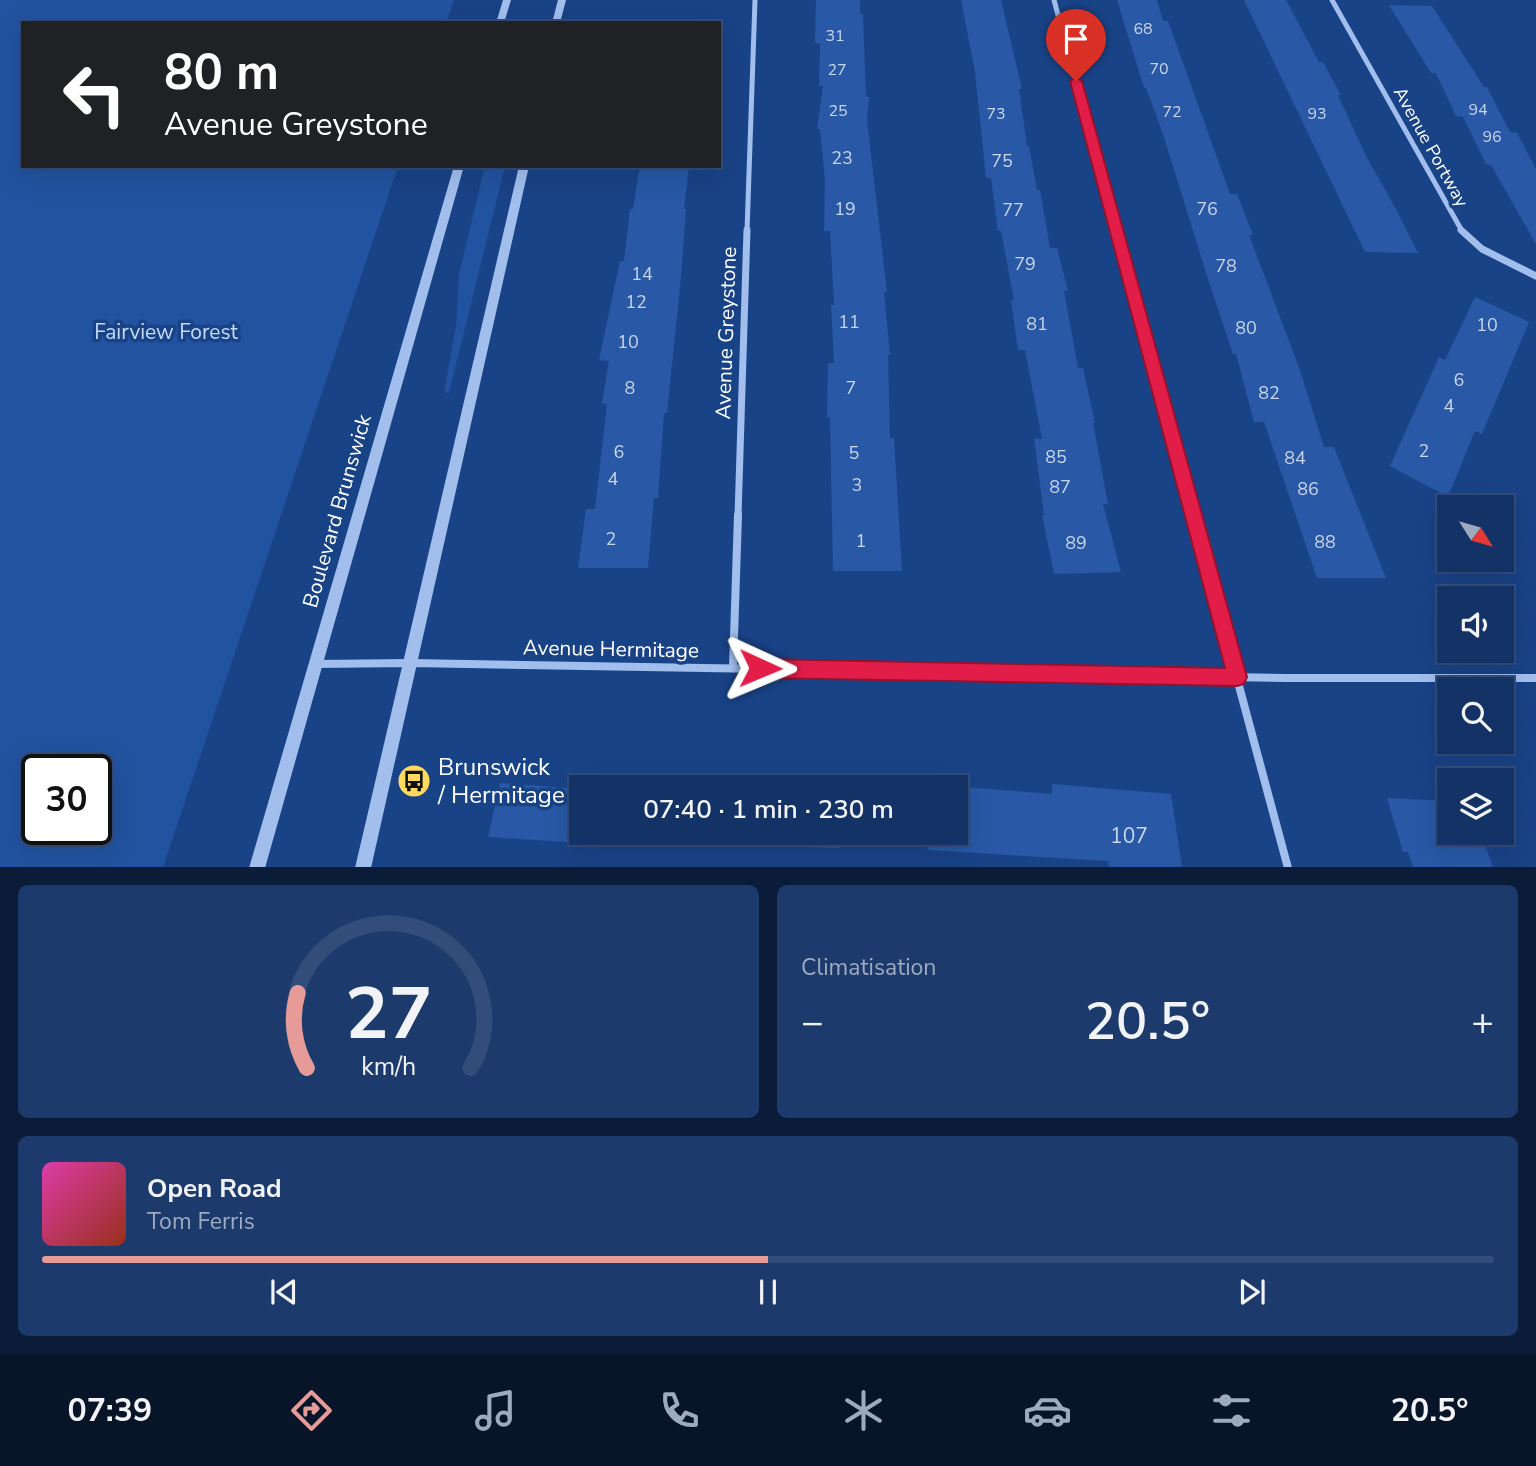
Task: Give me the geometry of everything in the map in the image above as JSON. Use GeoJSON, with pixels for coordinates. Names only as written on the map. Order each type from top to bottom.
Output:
{"type":"FeatureCollection","features":[{"type":"Feature","properties":{"kind":"street"},"geometry":{"type":"LineString","coordinates":[[501,21],[507,0]]}},
{"type":"Feature","properties":{"kind":"street"},"geometry":{"type":"LineString","coordinates":[[557,21],[562,0]]}},
{"type":"Feature","properties":{"kind":"street","name":"Avenue Greystone"},"geometry":{"type":"LineString","coordinates":[[733,668],[755,0]]}},
{"type":"Feature","properties":{"kind":"street"},"geometry":{"type":"LineString","coordinates":[[1054,0],[1288,867]]}},
{"type":"Feature","properties":{"kind":"street","name":"Avenue Portway"},"geometry":{"type":"LineString","coordinates":[[1332,0],[1462,230],[1482,249],[1536,276]]}},
{"type":"Feature","properties":{"kind":"street","name":"Boulevard Brunswick"},"geometry":{"type":"LineString","coordinates":[[257,867],[458,168]]}},
{"type":"Feature","properties":{"kind":"street"},"geometry":{"type":"LineString","coordinates":[[363,867],[524,168]]}},
{"type":"Feature","properties":{"kind":"street","name":"Avenue Hermitage"},"geometry":{"type":"LineString","coordinates":[[315,664],[411,663],[1237,677],[1536,678]]}},
{"type":"Feature","properties":{"kind":"green space","name":"Fairview Forest"},"geometry":{"type":"Polygon","coordinates":[[[0,0],[454,0],[447,21],[21,21],[21,168],[397,168],[163,867],[0,867],[0,0]]]}},
{"type":"Feature","properties":{"kind":"green space"},"geometry":{"type":"Polygon","coordinates":[[[485,168],[505,168],[449,393],[444,392],[456,326],[459,274],[485,168]]]}},
{"type":"Feature","properties":{"kind":"building"},"geometry":{"type":"Polygon","coordinates":[[[816,0],[860,0],[860,14],[863,14],[866,97],[869,97],[867,120],[887,292],[884,292],[890,355],[890,438],[894,438],[902,571],[833,571],[830,418],[827,418],[828,363],[834,363],[831,305],[834,305],[830,231],[824,231],[825,179],[820,129],[817,129],[823,86],[819,86],[820,44],[815,43],[816,0]]]}},
{"type":"Feature","properties":{"kind":"building"},"geometry":{"type":"Polygon","coordinates":[[[961,0],[1001,0],[1022,89],[1019,89],[1027,146],[1037,190],[1040,190],[1050,248],[1057,248],[1068,291],[1064,291],[1078,368],[1083,368],[1095,423],[1108,504],[1103,504],[1121,572],[1054,574],[1042,515],[1034,438],[1042,439],[1025,350],[1018,350],[1011,300],[1014,300],[1001,231],[998,231],[991,178],[986,178],[975,72],[961,0]]]}},
{"type":"Feature","properties":{"kind":"building"},"geometry":{"type":"Polygon","coordinates":[[[1117,0],[1157,0],[1163,21],[1168,21],[1230,194],[1237,194],[1253,235],[1249,235],[1300,370],[1324,447],[1334,447],[1386,578],[1317,578],[1264,422],[1254,422],[1236,354],[1233,354],[1117,0]]]}},
{"type":"Feature","properties":{"kind":"building"},"geometry":{"type":"Polygon","coordinates":[[[1244,0],[1286,0],[1319,62],[1323,62],[1341,95],[1338,95],[1365,154],[1418,253],[1365,252],[1244,0]]]}},
{"type":"Feature","properties":{"kind":"building"},"geometry":{"type":"Polygon","coordinates":[[[1389,5],[1432,6],[1484,87],[1487,87],[1510,132],[1517,133],[1536,169],[1536,244],[1491,165],[1486,164],[1463,117],[1456,116],[1436,73],[1431,73],[1389,5]]]}},
{"type":"Feature","properties":{"kind":"building"},"geometry":{"type":"Polygon","coordinates":[[[640,168],[689,168],[681,278],[648,568],[578,568],[586,509],[595,509],[607,404],[602,403],[609,361],[599,360],[620,261],[624,261],[630,209],[633,209],[640,168]]]}},
{"type":"Feature","properties":{"kind":"building"},"geometry":{"type":"Polygon","coordinates":[[[1475,297],[1529,322],[1482,434],[1475,431],[1449,495],[1390,466],[1439,357],[1445,360],[1475,297]]]}},
{"type":"Feature","properties":{"kind":"building"},"geometry":{"type":"Polygon","coordinates":[[[500,783],[569,788],[569,842],[488,837],[500,783]]]}},
{"type":"Feature","properties":{"kind":"building"},"geometry":{"type":"Polygon","coordinates":[[[1052,784],[1171,794],[1182,867],[1109,867],[1108,861],[928,850],[928,845],[968,845],[968,787],[1052,794],[1052,784]]]}},
{"type":"Feature","properties":{"kind":"building"},"geometry":{"type":"Polygon","coordinates":[[[1387,798],[1437,800],[1437,845],[1485,845],[1493,867],[1413,867],[1408,852],[1403,852],[1387,798]]]}},
{"type":"Feature","properties":{"kind":"building"},"geometry":{"type":"Polygon","coordinates":[[[740,845],[840,845],[840,848],[740,845]]]}},
{"type":"Feature","properties":{"kind":"place","name":"Brunswick / Hermitage"},"geometry":{"type":"Point","coordinates":[414,781]}},
{"type":"Feature","properties":{"kind":"route"},"geometry":{"type":"LineString","coordinates":[[760,668],[1237,677],[1076,81]]}}]}
